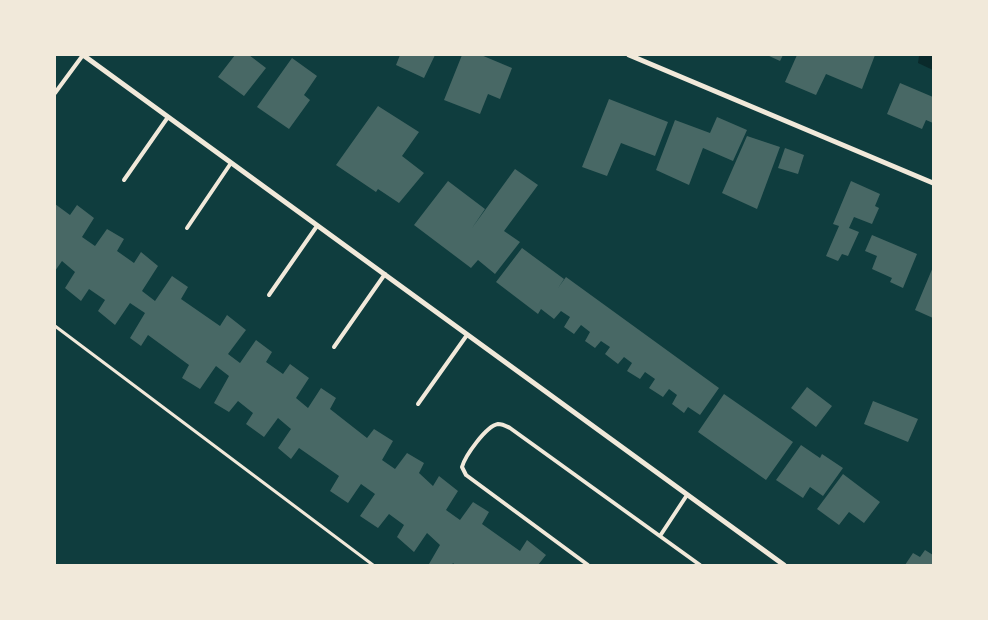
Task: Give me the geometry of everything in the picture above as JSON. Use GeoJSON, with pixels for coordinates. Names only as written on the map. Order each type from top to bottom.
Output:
{"type":"FeatureCollection","features":[{"type":"Feature","properties":{"kind":"street"},"geometry":{"type":"LineString","coordinates":[[83,55],[784,565]]}},
{"type":"Feature","properties":{"kind":"street"},"geometry":{"type":"LineString","coordinates":[[629,55],[933,183]]}},
{"type":"Feature","properties":{"kind":"lane"},"geometry":{"type":"LineString","coordinates":[[55,93],[83,55]]}},
{"type":"Feature","properties":{"kind":"lane"},"geometry":{"type":"LineString","coordinates":[[124,180],[168,117]]}},
{"type":"Feature","properties":{"kind":"lane"},"geometry":{"type":"LineString","coordinates":[[187,228],[231,163]]}},
{"type":"Feature","properties":{"kind":"lane"},"geometry":{"type":"LineString","coordinates":[[269,295],[318,226]]}},
{"type":"Feature","properties":{"kind":"lane"},"geometry":{"type":"LineString","coordinates":[[334,347],[385,274]]}},
{"type":"Feature","properties":{"kind":"lane"},"geometry":{"type":"LineString","coordinates":[[418,404],[467,334]]}},
{"type":"Feature","properties":{"kind":"lane"},"geometry":{"type":"LineString","coordinates":[[588,565],[466,475],[462,467],[464,459],[488,429],[496,424],[510,428],[700,565]]}},
{"type":"Feature","properties":{"kind":"lane"},"geometry":{"type":"LineString","coordinates":[[660,536],[686,495]]}},
{"type":"Feature","properties":{"kind":"path"},"geometry":{"type":"LineString","coordinates":[[55,326],[373,565]]}},
{"type":"Feature","properties":{"kind":"water"},"geometry":{"type":"Polygon","coordinates":[[[919,56],[933,56],[933,70],[918,63],[919,56]]]}},
{"type":"Feature","properties":{"kind":"building"},"geometry":{"type":"Polygon","coordinates":[[[235,55],[249,55],[266,68],[244,96],[218,77],[235,55]]]}},
{"type":"Feature","properties":{"kind":"building"},"geometry":{"type":"Polygon","coordinates":[[[400,55],[435,55],[424,78],[396,65],[400,55]]]}},
{"type":"Feature","properties":{"kind":"building"},"geometry":{"type":"Polygon","coordinates":[[[462,55],[481,55],[512,68],[500,99],[488,94],[480,114],[444,100],[462,55]]]}},
{"type":"Feature","properties":{"kind":"building"},"geometry":{"type":"Polygon","coordinates":[[[767,55],[783,55],[780,61],[767,55]]]}},
{"type":"Feature","properties":{"kind":"building"},"geometry":{"type":"Polygon","coordinates":[[[797,55],[875,55],[862,89],[826,74],[816,95],[785,82],[797,55]]]}},
{"type":"Feature","properties":{"kind":"building"},"geometry":{"type":"Polygon","coordinates":[[[292,58],[317,76],[304,95],[310,100],[289,129],[257,107],[292,58]]]}},
{"type":"Feature","properties":{"kind":"building"},"geometry":{"type":"Polygon","coordinates":[[[900,83],[933,97],[933,123],[926,120],[922,129],[887,114],[900,83]]]}},
{"type":"Feature","properties":{"kind":"building"},"geometry":{"type":"Polygon","coordinates":[[[609,99],[668,122],[655,156],[621,143],[607,176],[582,167],[609,99]]]}},
{"type":"Feature","properties":{"kind":"building"},"geometry":{"type":"Polygon","coordinates":[[[378,106],[419,132],[402,156],[424,173],[399,203],[378,189],[376,192],[336,165],[378,106]]]}},
{"type":"Feature","properties":{"kind":"building"},"geometry":{"type":"Polygon","coordinates":[[[717,117],[747,130],[733,161],[703,148],[689,185],[656,170],[675,120],[710,133],[717,117]]]}},
{"type":"Feature","properties":{"kind":"building"},"geometry":{"type":"Polygon","coordinates":[[[747,136],[780,147],[757,209],[722,193],[747,136]]]}},
{"type":"Feature","properties":{"kind":"building"},"geometry":{"type":"Polygon","coordinates":[[[785,148],[804,155],[798,174],[778,168],[785,148]]]}},
{"type":"Feature","properties":{"kind":"building"},"geometry":{"type":"Polygon","coordinates":[[[515,169],[538,185],[504,231],[520,242],[495,274],[478,260],[471,268],[414,225],[448,181],[485,209],[472,228],[515,169]]]}},
{"type":"Feature","properties":{"kind":"building"},"geometry":{"type":"Polygon","coordinates":[[[851,181],[880,194],[875,206],[879,208],[872,224],[854,217],[849,228],[859,232],[848,256],[842,254],[838,261],[826,256],[839,226],[833,224],[851,181]]]}},
{"type":"Feature","properties":{"kind":"building"},"geometry":{"type":"Polygon","coordinates":[[[55,204],[70,215],[77,205],[94,218],[82,237],[95,246],[107,229],[124,239],[117,251],[134,263],[141,252],[158,266],[142,291],[155,301],[172,276],[188,287],[181,299],[220,326],[227,315],[246,330],[228,354],[240,363],[256,340],[272,352],[266,362],[283,374],[290,364],[309,378],[296,398],[308,408],[321,388],[336,398],[330,409],[367,438],[374,429],[393,441],[382,460],[395,469],[407,453],[424,463],[419,473],[433,486],[439,476],[458,491],[446,510],[460,520],[473,502],[489,512],[482,524],[520,551],[527,540],[546,555],[538,565],[455,565],[453,563],[452,565],[430,565],[440,545],[427,533],[414,552],[397,537],[404,525],[389,514],[378,528],[360,516],[375,494],[361,484],[348,503],[330,491],[339,476],[299,448],[291,459],[278,448],[291,429],[278,418],[264,437],[246,424],[253,413],[238,401],[229,412],[214,403],[229,376],[216,366],[200,389],[182,378],[189,365],[148,335],[141,346],[130,338],[145,313],[130,303],[115,325],[98,311],[105,300],[89,289],[81,301],[65,288],[75,272],[62,261],[55,271],[55,204]]]}},
{"type":"Feature","properties":{"kind":"building"},"geometry":{"type":"Polygon","coordinates":[[[872,235],[917,254],[903,288],[890,282],[892,278],[872,269],[877,256],[865,251],[872,235]]]}},
{"type":"Feature","properties":{"kind":"building"},"geometry":{"type":"Polygon","coordinates":[[[522,248],[564,279],[558,288],[566,277],[719,388],[700,415],[688,407],[684,413],[672,404],[677,395],[669,389],[663,397],[649,388],[655,379],[645,372],[640,379],[627,371],[632,363],[624,357],[618,364],[605,354],[610,347],[601,341],[595,348],[585,341],[590,332],[581,325],[574,334],[564,327],[570,317],[561,311],[554,319],[541,309],[538,314],[496,282],[522,248]]]}},
{"type":"Feature","properties":{"kind":"building"},"geometry":{"type":"Polygon","coordinates":[[[933,267],[933,318],[915,310],[933,267]]]}},
{"type":"Feature","properties":{"kind":"building"},"geometry":{"type":"Polygon","coordinates":[[[807,387],[832,406],[816,427],[791,408],[807,387]]]}},
{"type":"Feature","properties":{"kind":"building"},"geometry":{"type":"Polygon","coordinates":[[[724,394],[793,442],[766,480],[698,432],[724,394]]]}},
{"type":"Feature","properties":{"kind":"building"},"geometry":{"type":"Polygon","coordinates":[[[873,401],[918,419],[908,442],[864,424],[873,401]]]}},
{"type":"Feature","properties":{"kind":"building"},"geometry":{"type":"Polygon","coordinates":[[[801,445],[820,458],[822,454],[843,468],[823,496],[810,487],[803,498],[776,480],[801,445]]]}},
{"type":"Feature","properties":{"kind":"building"},"geometry":{"type":"Polygon","coordinates":[[[843,474],[880,502],[864,523],[849,512],[839,525],[817,509],[843,474]]]}},
{"type":"Feature","properties":{"kind":"building"},"geometry":{"type":"Polygon","coordinates":[[[925,550],[933,555],[933,565],[905,565],[913,553],[920,557],[925,550]]]}}]}
